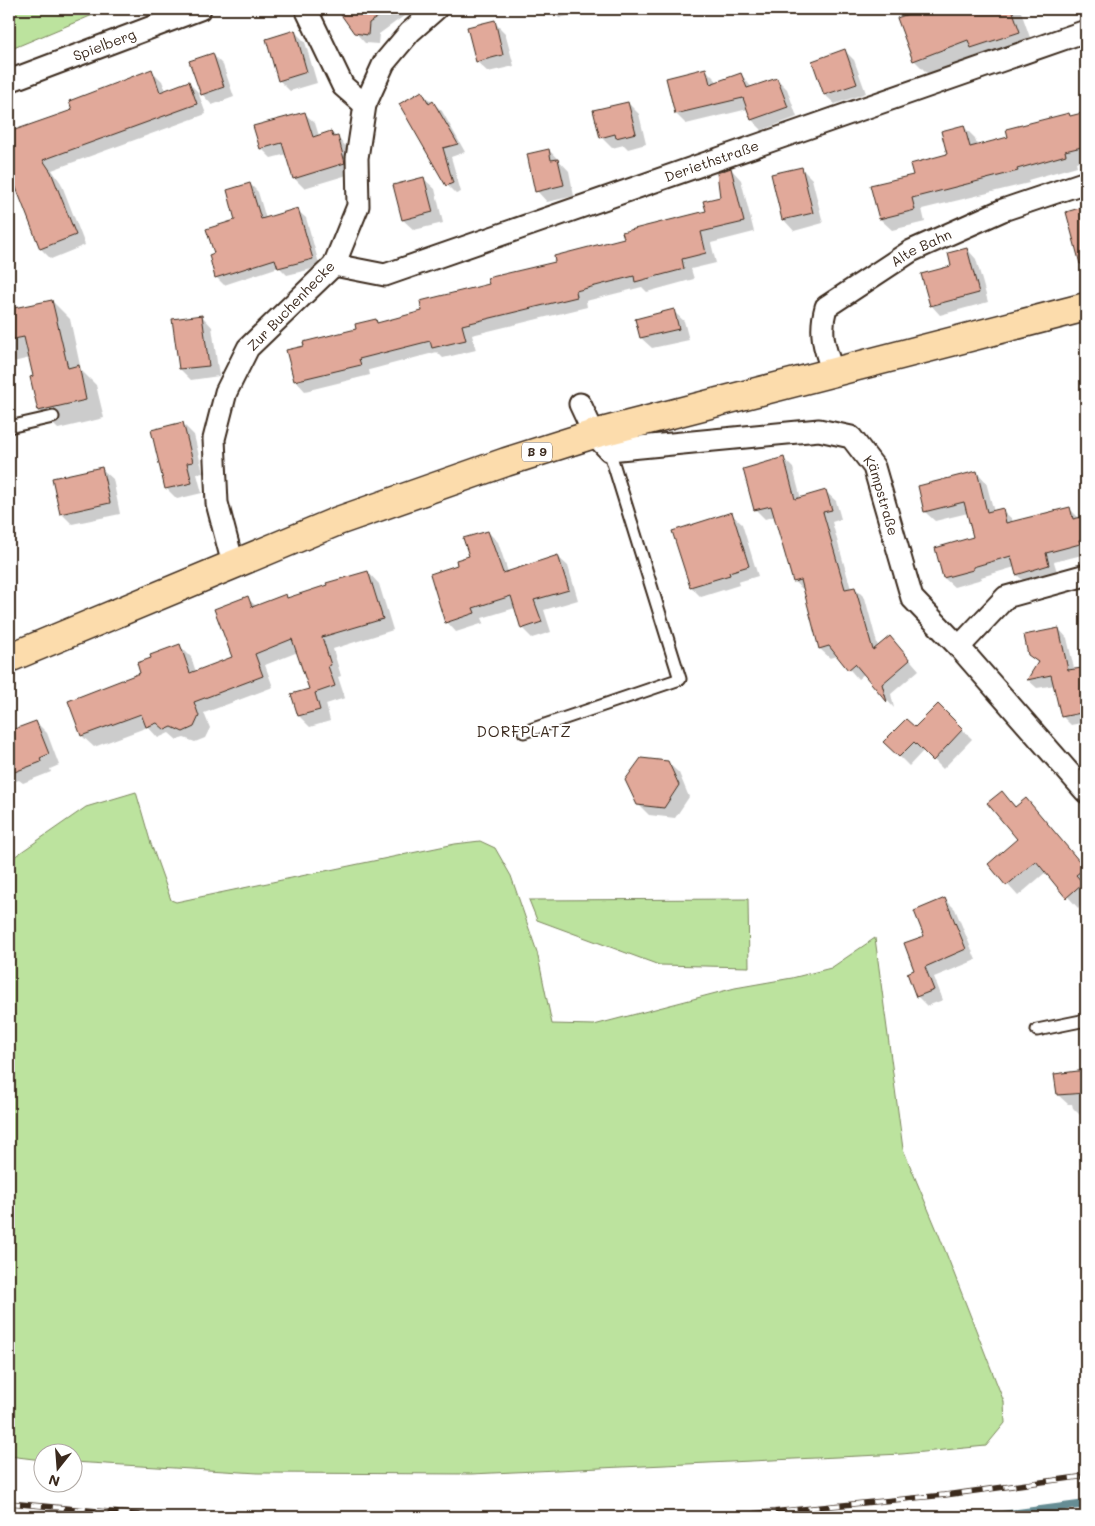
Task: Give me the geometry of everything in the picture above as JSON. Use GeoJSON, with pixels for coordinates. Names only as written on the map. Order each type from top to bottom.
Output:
{"type":"FeatureCollection","features":[{"type":"Feature","properties":{"kind":"main road","name":"B 9"},"geometry":{"type":"LineString","coordinates":[[9,658],[338,521],[506,462],[601,442],[833,372],[1086,307]]}},
{"type":"Feature","properties":{"kind":"street","name":"Spielberg"},"geometry":{"type":"LineString","coordinates":[[9,81],[200,9]]}},
{"type":"Feature","properties":{"kind":"street"},"geometry":{"type":"LineString","coordinates":[[306,9],[343,86],[365,105]]}},
{"type":"Feature","properties":{"kind":"street","name":"Zur Buchenhecke"},"geometry":{"type":"LineString","coordinates":[[233,564],[217,504],[214,439],[226,392],[248,348],[334,265],[358,206],[357,158],[365,105],[384,63],[410,32],[436,9]]}},
{"type":"Feature","properties":{"kind":"street","name":"Deriethstraße"},"geometry":{"type":"LineString","coordinates":[[334,265],[386,275],[1086,31]]}},
{"type":"Feature","properties":{"kind":"street","name":"Alte Bahn"},"geometry":{"type":"LineString","coordinates":[[833,372],[824,346],[822,322],[826,307],[911,251],[1003,210],[1086,182]]}},
{"type":"Feature","properties":{"kind":"street"},"geometry":{"type":"LineString","coordinates":[[580,404],[601,442]]}},
{"type":"Feature","properties":{"kind":"street","name":"Kämpstraße"},"geometry":{"type":"LineString","coordinates":[[601,442],[819,430],[851,437],[874,467],[912,598],[959,647],[1086,792]]}},
{"type":"Feature","properties":{"kind":"street"},"geometry":{"type":"LineString","coordinates":[[959,647],[1006,597],[1086,575]]}},
{"type":"Feature","properties":{"kind":"lane"},"geometry":{"type":"LineString","coordinates":[[9,427],[53,417]]}},
{"type":"Feature","properties":{"kind":"lane"},"geometry":{"type":"LineString","coordinates":[[524,732],[680,679],[601,442]]}},
{"type":"Feature","properties":{"kind":"lane"},"geometry":{"type":"LineString","coordinates":[[1037,1030],[1086,1020]]}},
{"type":"Feature","properties":{"kind":"green space"},"geometry":{"type":"Polygon","coordinates":[[[9,9],[107,9],[9,50],[9,9]]]}},
{"type":"Feature","properties":{"kind":"green space"},"geometry":{"type":"Polygon","coordinates":[[[136,792],[151,844],[171,900],[176,902],[455,844],[480,841],[495,848],[511,876],[537,952],[552,1024],[594,1025],[735,988],[792,978],[831,968],[875,938],[903,1149],[939,1235],[1004,1402],[1005,1423],[986,1446],[902,1454],[471,1474],[258,1473],[82,1463],[82,1444],[32,1444],[32,1459],[9,1456],[9,1039],[11,1039],[9,1038],[9,859],[86,807],[136,792]]]}},
{"type":"Feature","properties":{"kind":"green space"},"geometry":{"type":"Polygon","coordinates":[[[748,899],[749,967],[659,965],[537,920],[529,900],[748,899]]]}},
{"type":"Feature","properties":{"kind":"building"},"geometry":{"type":"Polygon","coordinates":[[[337,9],[390,9],[369,23],[368,35],[354,33],[337,9]]]}},
{"type":"Feature","properties":{"kind":"building"},"geometry":{"type":"Polygon","coordinates":[[[921,9],[1012,9],[1020,32],[971,48],[968,40],[913,61],[897,18],[921,9]]]}},
{"type":"Feature","properties":{"kind":"building"},"geometry":{"type":"Polygon","coordinates":[[[495,20],[503,55],[476,62],[467,27],[495,20]]]}},
{"type":"Feature","properties":{"kind":"building"},"geometry":{"type":"Polygon","coordinates":[[[295,30],[307,72],[278,81],[266,39],[295,30]]]}},
{"type":"Feature","properties":{"kind":"building"},"geometry":{"type":"Polygon","coordinates":[[[845,49],[857,84],[824,95],[812,61],[845,49]]]}},
{"type":"Feature","properties":{"kind":"building"},"geometry":{"type":"Polygon","coordinates":[[[213,53],[224,87],[201,95],[189,61],[213,53]]]}},
{"type":"Feature","properties":{"kind":"building"},"geometry":{"type":"Polygon","coordinates":[[[706,68],[710,84],[741,73],[747,88],[777,78],[788,107],[751,120],[743,98],[675,114],[666,78],[706,68]]]}},
{"type":"Feature","properties":{"kind":"building"},"geometry":{"type":"Polygon","coordinates":[[[152,69],[160,92],[189,81],[197,104],[43,160],[51,172],[76,235],[40,249],[15,185],[9,162],[9,132],[72,110],[69,101],[152,69]]]}},
{"type":"Feature","properties":{"kind":"building"},"geometry":{"type":"Polygon","coordinates":[[[422,91],[429,104],[433,101],[458,144],[443,148],[453,183],[446,186],[399,104],[422,91]]]}},
{"type":"Feature","properties":{"kind":"building"},"geometry":{"type":"Polygon","coordinates":[[[628,102],[636,133],[616,138],[615,134],[600,138],[593,110],[628,102]]]}},
{"type":"Feature","properties":{"kind":"building"},"geometry":{"type":"Polygon","coordinates":[[[305,112],[313,137],[331,131],[333,137],[338,136],[345,163],[293,179],[282,143],[260,149],[253,126],[305,112]]]}},
{"type":"Feature","properties":{"kind":"building"},"geometry":{"type":"Polygon","coordinates":[[[1086,112],[1086,146],[1065,151],[1066,155],[1017,169],[1018,171],[912,198],[915,210],[879,219],[870,185],[913,175],[910,164],[947,154],[941,131],[964,125],[970,147],[1008,137],[1006,129],[1069,113],[1070,116],[1086,112]]]}},
{"type":"Feature","properties":{"kind":"building"},"geometry":{"type":"Polygon","coordinates":[[[549,149],[551,160],[558,159],[564,185],[535,192],[527,154],[549,149]]]}},
{"type":"Feature","properties":{"kind":"building"},"geometry":{"type":"Polygon","coordinates":[[[802,167],[813,213],[782,220],[771,174],[802,167]]]}},
{"type":"Feature","properties":{"kind":"building"},"geometry":{"type":"Polygon","coordinates":[[[731,168],[744,222],[701,232],[706,253],[682,259],[684,269],[635,282],[634,276],[576,291],[577,297],[462,325],[466,340],[432,348],[430,341],[359,359],[361,365],[294,381],[286,350],[304,346],[303,342],[356,329],[355,324],[376,319],[377,323],[422,311],[420,301],[489,284],[487,278],[555,262],[554,256],[624,238],[622,232],[706,211],[703,201],[720,197],[717,173],[731,168]]]}},
{"type":"Feature","properties":{"kind":"building"},"geometry":{"type":"Polygon","coordinates":[[[424,177],[433,212],[402,220],[393,185],[424,177]]]}},
{"type":"Feature","properties":{"kind":"building"},"geometry":{"type":"Polygon","coordinates":[[[250,183],[261,219],[298,208],[313,259],[278,268],[275,259],[215,278],[209,255],[214,253],[206,229],[235,220],[227,190],[250,183]]]}},
{"type":"Feature","properties":{"kind":"building"},"geometry":{"type":"Polygon","coordinates":[[[1086,206],[1086,263],[1080,264],[1066,212],[1086,206]]]}},
{"type":"Feature","properties":{"kind":"building"},"geometry":{"type":"Polygon","coordinates":[[[967,248],[979,293],[930,306],[921,274],[951,266],[948,253],[967,248]]]}},
{"type":"Feature","properties":{"kind":"building"},"geometry":{"type":"Polygon","coordinates":[[[52,300],[68,368],[79,365],[86,400],[38,411],[30,377],[33,376],[24,337],[9,340],[9,309],[52,300]]]}},
{"type":"Feature","properties":{"kind":"building"},"geometry":{"type":"Polygon","coordinates":[[[674,309],[679,329],[640,338],[635,319],[674,309]]]}},
{"type":"Feature","properties":{"kind":"building"},"geometry":{"type":"Polygon","coordinates":[[[202,315],[209,366],[179,369],[172,319],[202,315]]]}},
{"type":"Feature","properties":{"kind":"building"},"geometry":{"type":"Polygon","coordinates":[[[183,422],[193,462],[187,463],[192,483],[165,489],[151,430],[183,422]]]}},
{"type":"Feature","properties":{"kind":"building"},"geometry":{"type":"Polygon","coordinates":[[[784,457],[795,499],[826,490],[832,510],[823,512],[845,589],[855,587],[873,650],[890,636],[910,660],[882,684],[887,702],[855,664],[848,670],[829,646],[819,649],[801,580],[793,582],[771,506],[754,510],[743,469],[784,457]]]}},
{"type":"Feature","properties":{"kind":"building"},"geometry":{"type":"Polygon","coordinates":[[[102,467],[110,503],[60,514],[52,478],[102,467]]]}},
{"type":"Feature","properties":{"kind":"building"},"geometry":{"type":"Polygon","coordinates":[[[977,471],[987,512],[1003,508],[1006,523],[1070,507],[1073,519],[1086,516],[1086,538],[1079,540],[1080,544],[1046,553],[1049,565],[1016,575],[1011,556],[973,567],[973,570],[943,578],[935,548],[973,537],[964,502],[924,512],[918,486],[977,471]]]}},
{"type":"Feature","properties":{"kind":"building"},"geometry":{"type":"Polygon","coordinates":[[[732,512],[749,566],[729,572],[730,575],[690,587],[672,531],[732,512]]]}},
{"type":"Feature","properties":{"kind":"building"},"geometry":{"type":"Polygon","coordinates":[[[488,531],[503,573],[558,555],[569,590],[534,600],[542,622],[521,629],[511,596],[473,608],[475,613],[445,623],[430,574],[457,565],[456,560],[469,556],[463,538],[488,531]]]}},
{"type":"Feature","properties":{"kind":"building"},"geometry":{"type":"Polygon","coordinates":[[[368,571],[383,619],[322,637],[331,665],[328,666],[335,686],[315,693],[320,710],[298,716],[291,694],[309,689],[292,639],[255,654],[263,676],[194,702],[199,716],[194,727],[183,732],[172,727],[165,730],[157,723],[146,727],[141,714],[81,736],[68,701],[140,673],[137,663],[151,658],[150,655],[180,644],[190,673],[232,657],[214,609],[248,596],[252,607],[286,594],[287,598],[327,585],[326,583],[368,571]]]}},
{"type":"Feature","properties":{"kind":"building"},"geometry":{"type":"Polygon","coordinates":[[[1059,628],[1068,670],[1082,668],[1086,687],[1086,712],[1061,717],[1051,675],[1027,680],[1038,662],[1028,655],[1024,635],[1059,628]]]}},
{"type":"Feature","properties":{"kind":"building"},"geometry":{"type":"Polygon","coordinates":[[[938,704],[963,729],[933,761],[914,742],[899,757],[883,742],[906,719],[915,727],[938,704]]]}},
{"type":"Feature","properties":{"kind":"building"},"geometry":{"type":"Polygon","coordinates":[[[36,721],[49,754],[40,758],[41,762],[9,774],[9,731],[36,721]]]}},
{"type":"Feature","properties":{"kind":"building"},"geometry":{"type":"Polygon","coordinates":[[[641,758],[668,761],[679,785],[664,808],[637,805],[625,780],[641,758]]]}},
{"type":"Feature","properties":{"kind":"building"},"geometry":{"type":"Polygon","coordinates":[[[1002,791],[1015,807],[1026,798],[1085,868],[1076,875],[1083,883],[1066,898],[1036,861],[1006,886],[988,864],[1017,839],[987,803],[1002,791]]]}},
{"type":"Feature","properties":{"kind":"building"},"geometry":{"type":"Polygon","coordinates":[[[945,898],[966,949],[925,967],[934,990],[916,997],[907,973],[914,970],[904,943],[924,936],[914,911],[945,898]]]}},
{"type":"Feature","properties":{"kind":"building"},"geometry":{"type":"Polygon","coordinates":[[[1086,1070],[1086,1093],[1057,1095],[1054,1074],[1086,1070]]]}},
{"type":"Feature","properties":{"kind":"waterway"},"geometry":{"type":"LineString","coordinates":[[987,1517],[1086,1504]]}},
{"type":"Feature","properties":{"kind":"railway"},"geometry":{"type":"LineString","coordinates":[[720,1517],[945,1495],[1086,1476]]}},
{"type":"Feature","properties":{"kind":"railway"},"geometry":{"type":"LineString","coordinates":[[9,1503],[165,1517]]}},
{"type":"Feature","properties":{"kind":"district","name":"DORFPLATZ"},"geometry":{"type":"Point","coordinates":[524,732]}}]}
